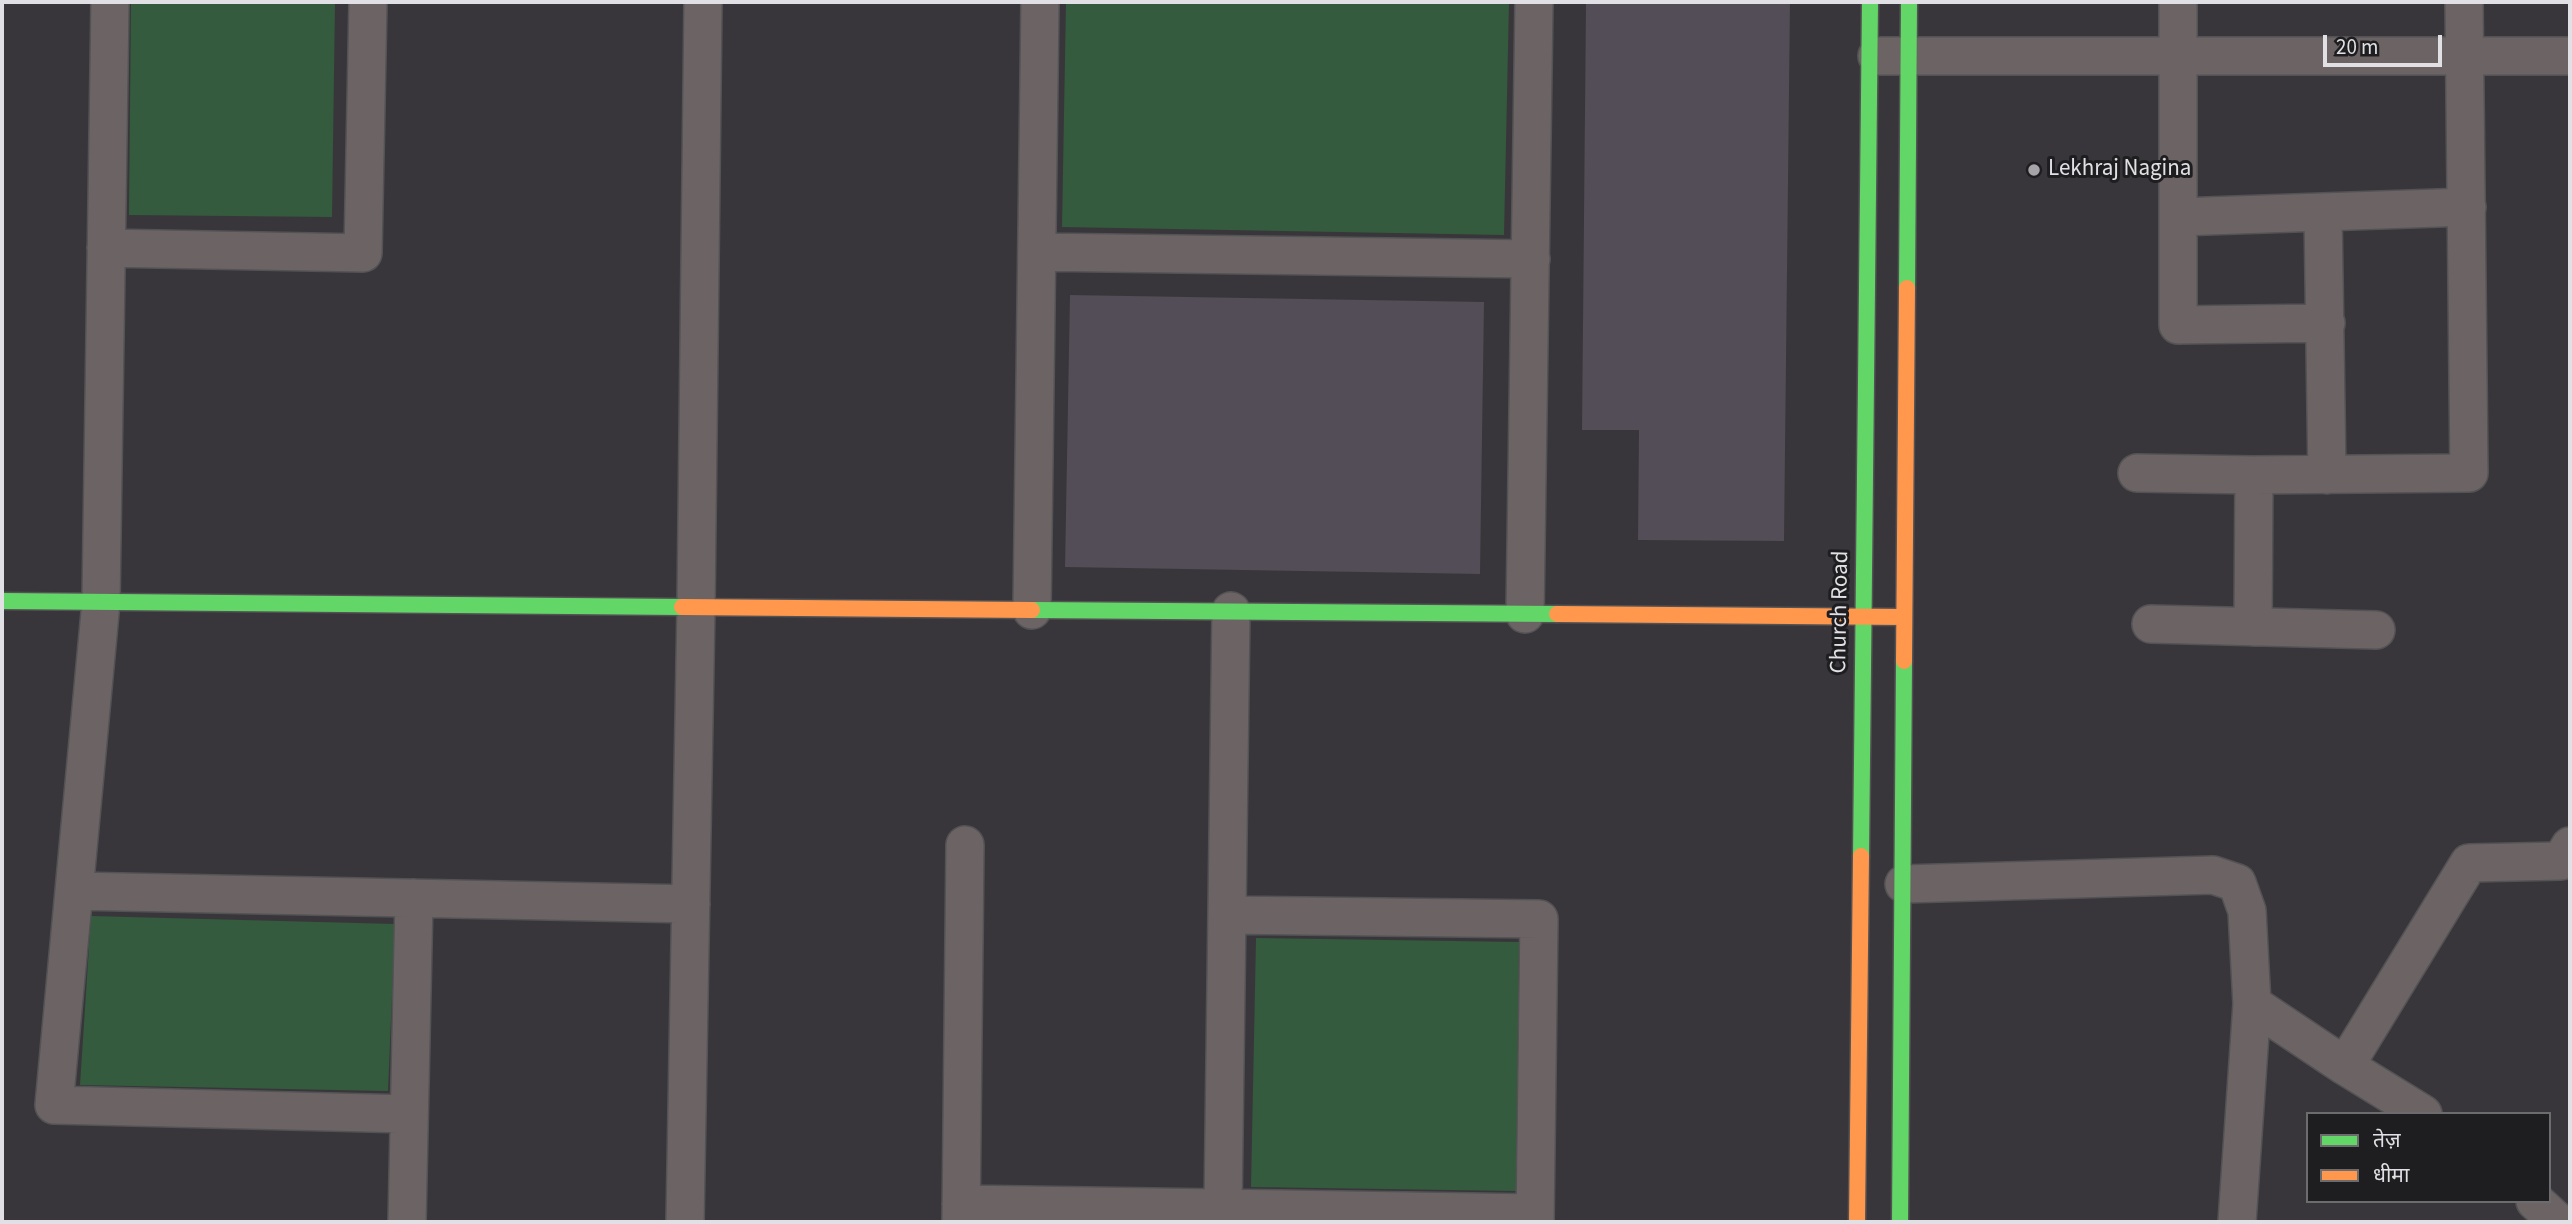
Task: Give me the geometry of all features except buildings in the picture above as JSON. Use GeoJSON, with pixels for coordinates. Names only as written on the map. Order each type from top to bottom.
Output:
{"type":"FeatureCollection","features":[{"type":"Feature","properties":{"kind":"street"},"geometry":{"type":"LineString","coordinates":[[110,2],[101,602],[54,1105],[409,1114]]}},
{"type":"Feature","properties":{"kind":"street"},"geometry":{"type":"LineString","coordinates":[[106,248],[363,253],[368,2]]}},
{"type":"Feature","properties":{"kind":"street"},"geometry":{"type":"LineString","coordinates":[[685,1222],[703,2]]}},
{"type":"Feature","properties":{"kind":"street"},"geometry":{"type":"LineString","coordinates":[[1032,610],[1040,2]]}},
{"type":"Feature","properties":{"kind":"street"},"geometry":{"type":"LineString","coordinates":[[1525,614],[1534,2]]}},
{"type":"Feature","properties":{"kind":"street","name":"Church Road"},"geometry":{"type":"LineString","coordinates":[[1857,1222],[1870,2]]}},
{"type":"Feature","properties":{"kind":"street"},"geometry":{"type":"LineString","coordinates":[[1900,1222],[1909,2]]}},
{"type":"Feature","properties":{"kind":"street"},"geometry":{"type":"LineString","coordinates":[[2178,2],[2178,325],[2326,323]]}},
{"type":"Feature","properties":{"kind":"street"},"geometry":{"type":"LineString","coordinates":[[2137,473],[2469,473],[2464,2]]}},
{"type":"Feature","properties":{"kind":"street"},"geometry":{"type":"LineString","coordinates":[[1869,56],[2570,56]]}},
{"type":"Feature","properties":{"kind":"street"},"geometry":{"type":"LineString","coordinates":[[2178,218],[2467,207]]}},
{"type":"Feature","properties":{"kind":"street"},"geometry":{"type":"LineString","coordinates":[[2323,213],[2327,475]]}},
{"type":"Feature","properties":{"kind":"street"},"geometry":{"type":"LineString","coordinates":[[1037,252],[1531,259]]}},
{"type":"Feature","properties":{"kind":"street"},"geometry":{"type":"LineString","coordinates":[[2253,627],[2254,475]]}},
{"type":"Feature","properties":{"kind":"street"},"geometry":{"type":"LineString","coordinates":[[2,601],[1903,617]]}},
{"type":"Feature","properties":{"kind":"street"},"geometry":{"type":"LineString","coordinates":[[1223,1209],[1231,611]]}},
{"type":"Feature","properties":{"kind":"street"},"geometry":{"type":"LineString","coordinates":[[2151,624],[2376,630]]}},
{"type":"Feature","properties":{"kind":"street"},"geometry":{"type":"LineString","coordinates":[[965,845],[961,1213],[1223,1209],[1535,1218],[1539,919],[1227,915]]}},
{"type":"Feature","properties":{"kind":"street"},"geometry":{"type":"LineString","coordinates":[[2345,1066],[2469,863],[2567,857]]}},
{"type":"Feature","properties":{"kind":"street"},"geometry":{"type":"LineString","coordinates":[[1903,884],[2213,875],[2237,883],[2247,911],[2252,1004],[2237,1222]]}},
{"type":"Feature","properties":{"kind":"street"},"geometry":{"type":"LineString","coordinates":[[74,891],[691,904]]}},
{"type":"Feature","properties":{"kind":"street"},"geometry":{"type":"LineString","coordinates":[[407,1222],[414,898]]}},
{"type":"Feature","properties":{"kind":"street"},"geometry":{"type":"LineString","coordinates":[[2252,1004],[2420,1112]]}},
{"type":"Feature","properties":{"kind":"street"},"geometry":{"type":"LineString","coordinates":[[2537,1203],[2558,1222]]}},
{"type":"Feature","properties":{"kind":"green space"},"geometry":{"type":"Polygon","coordinates":[[[131,2],[335,2],[332,217],[129,215],[131,2]]]}},
{"type":"Feature","properties":{"kind":"green space"},"geometry":{"type":"Polygon","coordinates":[[[1066,2],[1509,2],[1504,235],[1062,227],[1066,2]]]}},
{"type":"Feature","properties":{"kind":"green space"},"geometry":{"type":"Polygon","coordinates":[[[91,916],[395,924],[388,1091],[80,1085],[91,916]]]}},
{"type":"Feature","properties":{"kind":"green space"},"geometry":{"type":"Polygon","coordinates":[[[1256,938],[1519,942],[1516,1191],[1251,1187],[1256,938]]]}},
{"type":"Feature","properties":{"kind":"traffic: fast"},"geometry":{"type":"LineString","coordinates":[[1861,856],[1870,2]]}},
{"type":"Feature","properties":{"kind":"traffic: fast"},"geometry":{"type":"LineString","coordinates":[[1907,288],[1909,2]]}},
{"type":"Feature","properties":{"kind":"traffic: fast"},"geometry":{"type":"LineString","coordinates":[[2,601],[682,607]]}},
{"type":"Feature","properties":{"kind":"traffic: fast"},"geometry":{"type":"LineString","coordinates":[[1032,610],[1557,614]]}},
{"type":"Feature","properties":{"kind":"traffic: fast"},"geometry":{"type":"LineString","coordinates":[[1900,1222],[1904,661]]}},
{"type":"Feature","properties":{"kind":"traffic: slow"},"geometry":{"type":"LineString","coordinates":[[1904,661],[1907,288]]}},
{"type":"Feature","properties":{"kind":"traffic: slow"},"geometry":{"type":"LineString","coordinates":[[682,607],[1032,610]]}},
{"type":"Feature","properties":{"kind":"traffic: slow"},"geometry":{"type":"LineString","coordinates":[[1557,614],[1903,617]]}},
{"type":"Feature","properties":{"kind":"traffic: slow"},"geometry":{"type":"LineString","coordinates":[[1857,1222],[1861,856]]}},
{"type":"Feature","properties":{"kind":"place","name":"Lekhraj Nagina"},"geometry":{"type":"Point","coordinates":[2034,170]}}]}
